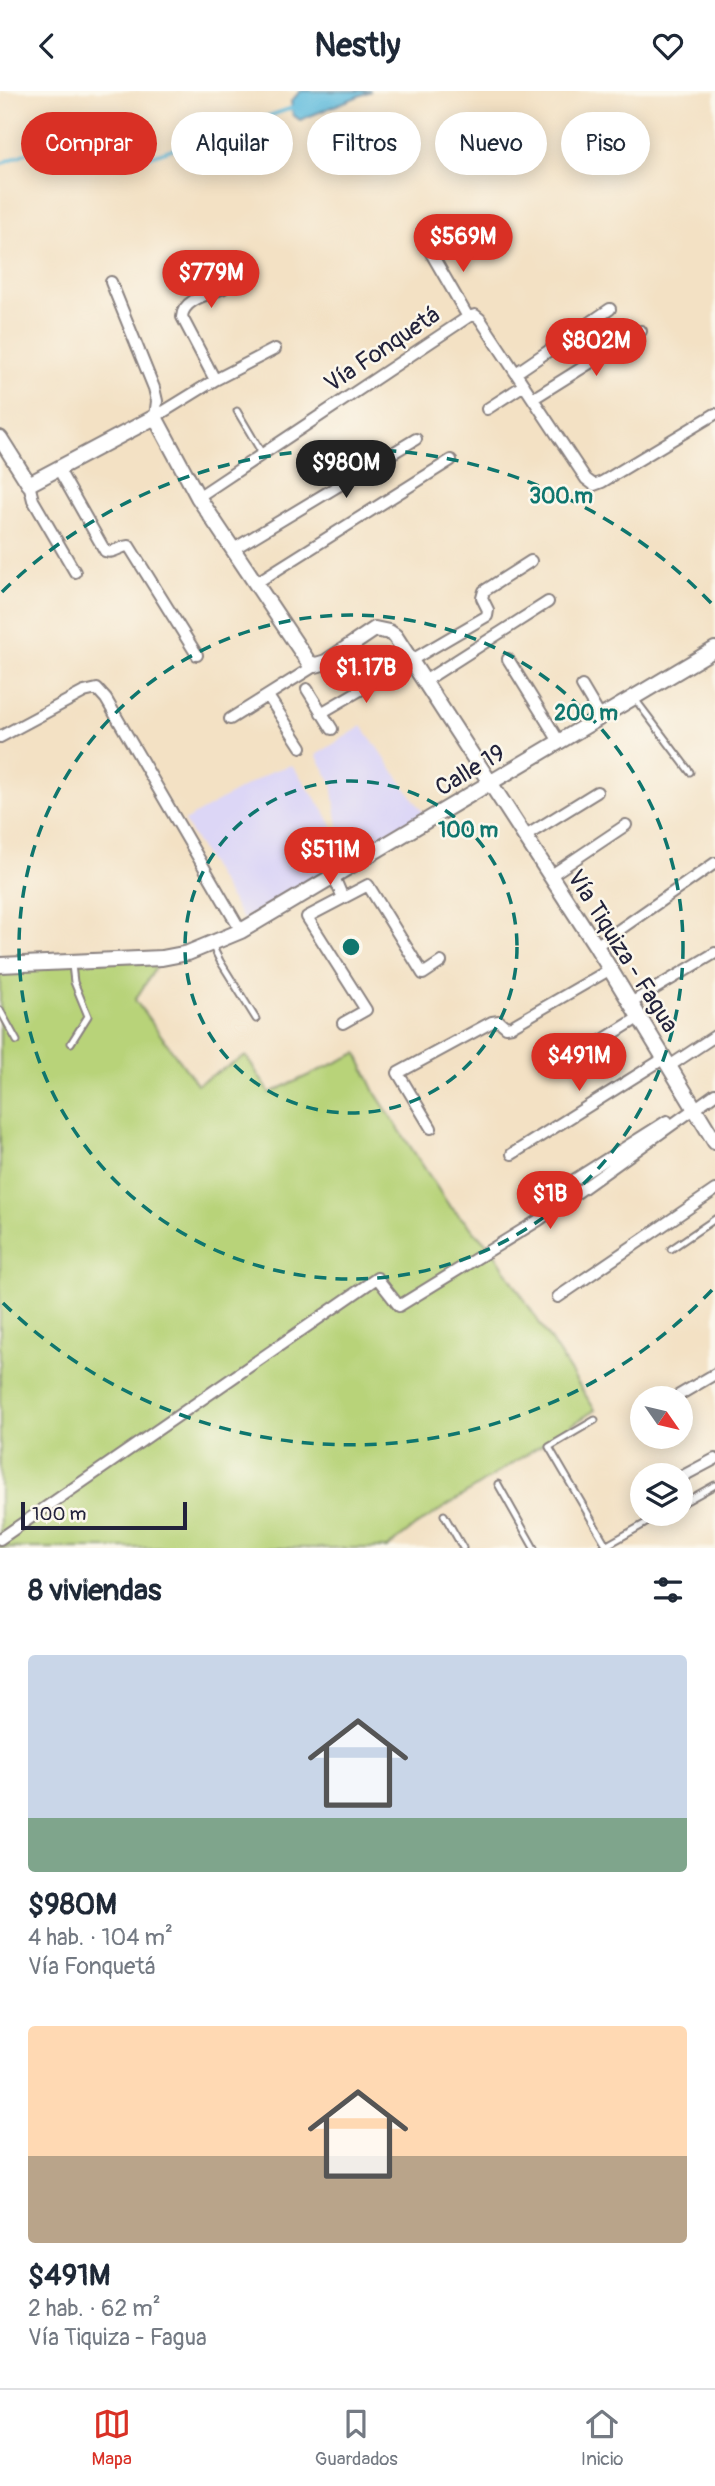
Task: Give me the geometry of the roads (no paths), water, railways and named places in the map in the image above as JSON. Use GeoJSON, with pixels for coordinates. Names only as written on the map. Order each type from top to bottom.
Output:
{"type":"FeatureCollection","features":[{"type":"Feature","properties":{"kind":"street"},"geometry":{"type":"LineString","coordinates":[[428,248],[468,317]]}},
{"type":"Feature","properties":{"kind":"street"},"geometry":{"type":"LineString","coordinates":[[111,282],[154,388],[157,401],[155,417],[198,497],[232,550],[305,659],[316,665],[230,719]]}},
{"type":"Feature","properties":{"kind":"street"},"geometry":{"type":"LineString","coordinates":[[215,380],[182,317],[183,310],[190,302],[224,288]]}},
{"type":"Feature","properties":{"kind":"street"},"geometry":{"type":"LineString","coordinates":[[516,373],[610,309]]}},
{"type":"Feature","properties":{"kind":"street","name":"Vía Fonquetá"},"geometry":{"type":"LineString","coordinates":[[198,497],[468,317],[475,315],[534,398],[586,479],[594,485],[715,414]]}},
{"type":"Feature","properties":{"kind":"street"},"geometry":{"type":"LineString","coordinates":[[534,398],[641,331]]}},
{"type":"Feature","properties":{"kind":"street"},"geometry":{"type":"LineString","coordinates":[[29,484],[60,470],[215,380],[275,349]]}},
{"type":"Feature","properties":{"kind":"street"},"geometry":{"type":"LineString","coordinates":[[487,409],[524,385]]}},
{"type":"Feature","properties":{"kind":"street"},"geometry":{"type":"LineString","coordinates":[[0,439],[29,484],[33,499],[75,572]]}},
{"type":"Feature","properties":{"kind":"street"},"geometry":{"type":"LineString","coordinates":[[232,550],[416,439]]}},
{"type":"Feature","properties":{"kind":"street"},"geometry":{"type":"LineString","coordinates":[[256,583],[451,460]]}},
{"type":"Feature","properties":{"kind":"street"},"geometry":{"type":"LineString","coordinates":[[60,470],[105,551],[113,552],[129,546],[197,655]]}},
{"type":"Feature","properties":{"kind":"street"},"geometry":{"type":"LineString","coordinates":[[321,713],[487,616],[488,610],[482,598],[484,591],[531,561]]}},
{"type":"Feature","properties":{"kind":"street"},"geometry":{"type":"LineString","coordinates":[[423,683],[548,602]]}},
{"type":"Feature","properties":{"kind":"street","name":"Vía Tiquiza - Fagua"},"geometry":{"type":"LineString","coordinates":[[316,665],[326,663],[375,629],[395,636],[596,946],[715,1142]]}},
{"type":"Feature","properties":{"kind":"street","name":"Calle 19"},"geometry":{"type":"LineString","coordinates":[[0,965],[162,957],[187,953],[242,931],[715,649]]}},
{"type":"Feature","properties":{"kind":"street"},"geometry":{"type":"LineString","coordinates":[[508,659],[560,743]]}},
{"type":"Feature","properties":{"kind":"street"},"geometry":{"type":"LineString","coordinates":[[582,686],[601,718]]}},
{"type":"Feature","properties":{"kind":"street"},"geometry":{"type":"LineString","coordinates":[[0,737],[84,692],[97,689],[106,699],[242,931]]}},
{"type":"Feature","properties":{"kind":"street"},"geometry":{"type":"LineString","coordinates":[[307,689],[332,729]]}},
{"type":"Feature","properties":{"kind":"street"},"geometry":{"type":"LineString","coordinates":[[268,696],[301,747]]}},
{"type":"Feature","properties":{"kind":"street"},"geometry":{"type":"LineString","coordinates":[[524,837],[597,792]]}},
{"type":"Feature","properties":{"kind":"street"},"geometry":{"type":"LineString","coordinates":[[550,876],[626,825]]}},
{"type":"Feature","properties":{"kind":"street"},"geometry":{"type":"LineString","coordinates":[[596,946],[715,863]]}},
{"type":"Feature","properties":{"kind":"street"},"geometry":{"type":"LineString","coordinates":[[334,877],[344,898]]}},
{"type":"Feature","properties":{"kind":"street"},"geometry":{"type":"LineString","coordinates":[[343,1023],[366,1010],[307,917],[368,885],[422,974],[441,962]]}},
{"type":"Feature","properties":{"kind":"street"},"geometry":{"type":"LineString","coordinates":[[629,1004],[715,953]]}},
{"type":"Feature","properties":{"kind":"street"},"geometry":{"type":"LineString","coordinates":[[431,1128],[398,1073],[492,1021],[499,1021],[506,1027],[512,1025],[609,970]]}},
{"type":"Feature","properties":{"kind":"street"},"geometry":{"type":"LineString","coordinates":[[582,1053],[638,1018]]}},
{"type":"Feature","properties":{"kind":"street"},"geometry":{"type":"LineString","coordinates":[[512,1154],[715,1036]]}},
{"type":"Feature","properties":{"kind":"street"},"geometry":{"type":"LineString","coordinates":[[544,1199],[715,1094]]}},
{"type":"Feature","properties":{"kind":"street"},"geometry":{"type":"LineString","coordinates":[[0,1539],[377,1278],[399,1306],[539,1220],[694,1107]]}},
{"type":"Feature","properties":{"kind":"street"},"geometry":{"type":"LineString","coordinates":[[558,1297],[715,1190]]}},
{"type":"Feature","properties":{"kind":"street"},"geometry":{"type":"LineString","coordinates":[[693,1387],[715,1374]]}},
{"type":"Feature","properties":{"kind":"street"},"geometry":{"type":"LineString","coordinates":[[693,1471],[715,1459]]}},
{"type":"Feature","properties":{"kind":"lane"},"geometry":{"type":"LineString","coordinates":[[237,411],[263,455]]}},
{"type":"Feature","properties":{"kind":"lane"},"geometry":{"type":"LineString","coordinates":[[635,697],[690,772]]}},
{"type":"Feature","properties":{"kind":"lane"},"geometry":{"type":"LineString","coordinates":[[211,943],[257,1019]]}},
{"type":"Feature","properties":{"kind":"lane"},"geometry":{"type":"LineString","coordinates":[[71,1043],[88,1016],[74,982],[72,962]]}},
{"type":"Feature","properties":{"kind":"lane"},"geometry":{"type":"LineString","coordinates":[[0,1010],[17,1041]]}},
{"type":"Feature","properties":{"kind":"lane"},"geometry":{"type":"LineString","coordinates":[[671,1249],[715,1219]]}},
{"type":"Feature","properties":{"kind":"lane"},"geometry":{"type":"LineString","coordinates":[[595,1420],[549,1447],[606,1547],[642,1526]]}},
{"type":"Feature","properties":{"kind":"lane"},"geometry":{"type":"LineString","coordinates":[[498,1484],[534,1548]]}},
{"type":"Feature","properties":{"kind":"lane"},"geometry":{"type":"LineString","coordinates":[[693,1497],[715,1485]]}},
{"type":"Feature","properties":{"kind":"lane"},"geometry":{"type":"LineString","coordinates":[[444,1515],[463,1548]]}},
{"type":"Feature","properties":{"kind":"water"},"geometry":{"type":"Polygon","coordinates":[[[301,91],[371,91],[320,112],[307,112],[307,117],[300,120],[293,115],[291,101],[301,91]]]}},
{"type":"Feature","properties":{"kind":"waterway"},"geometry":{"type":"LineString","coordinates":[[0,164],[43,146],[52,135],[69,137],[93,161],[122,166],[295,107]]}}]}
